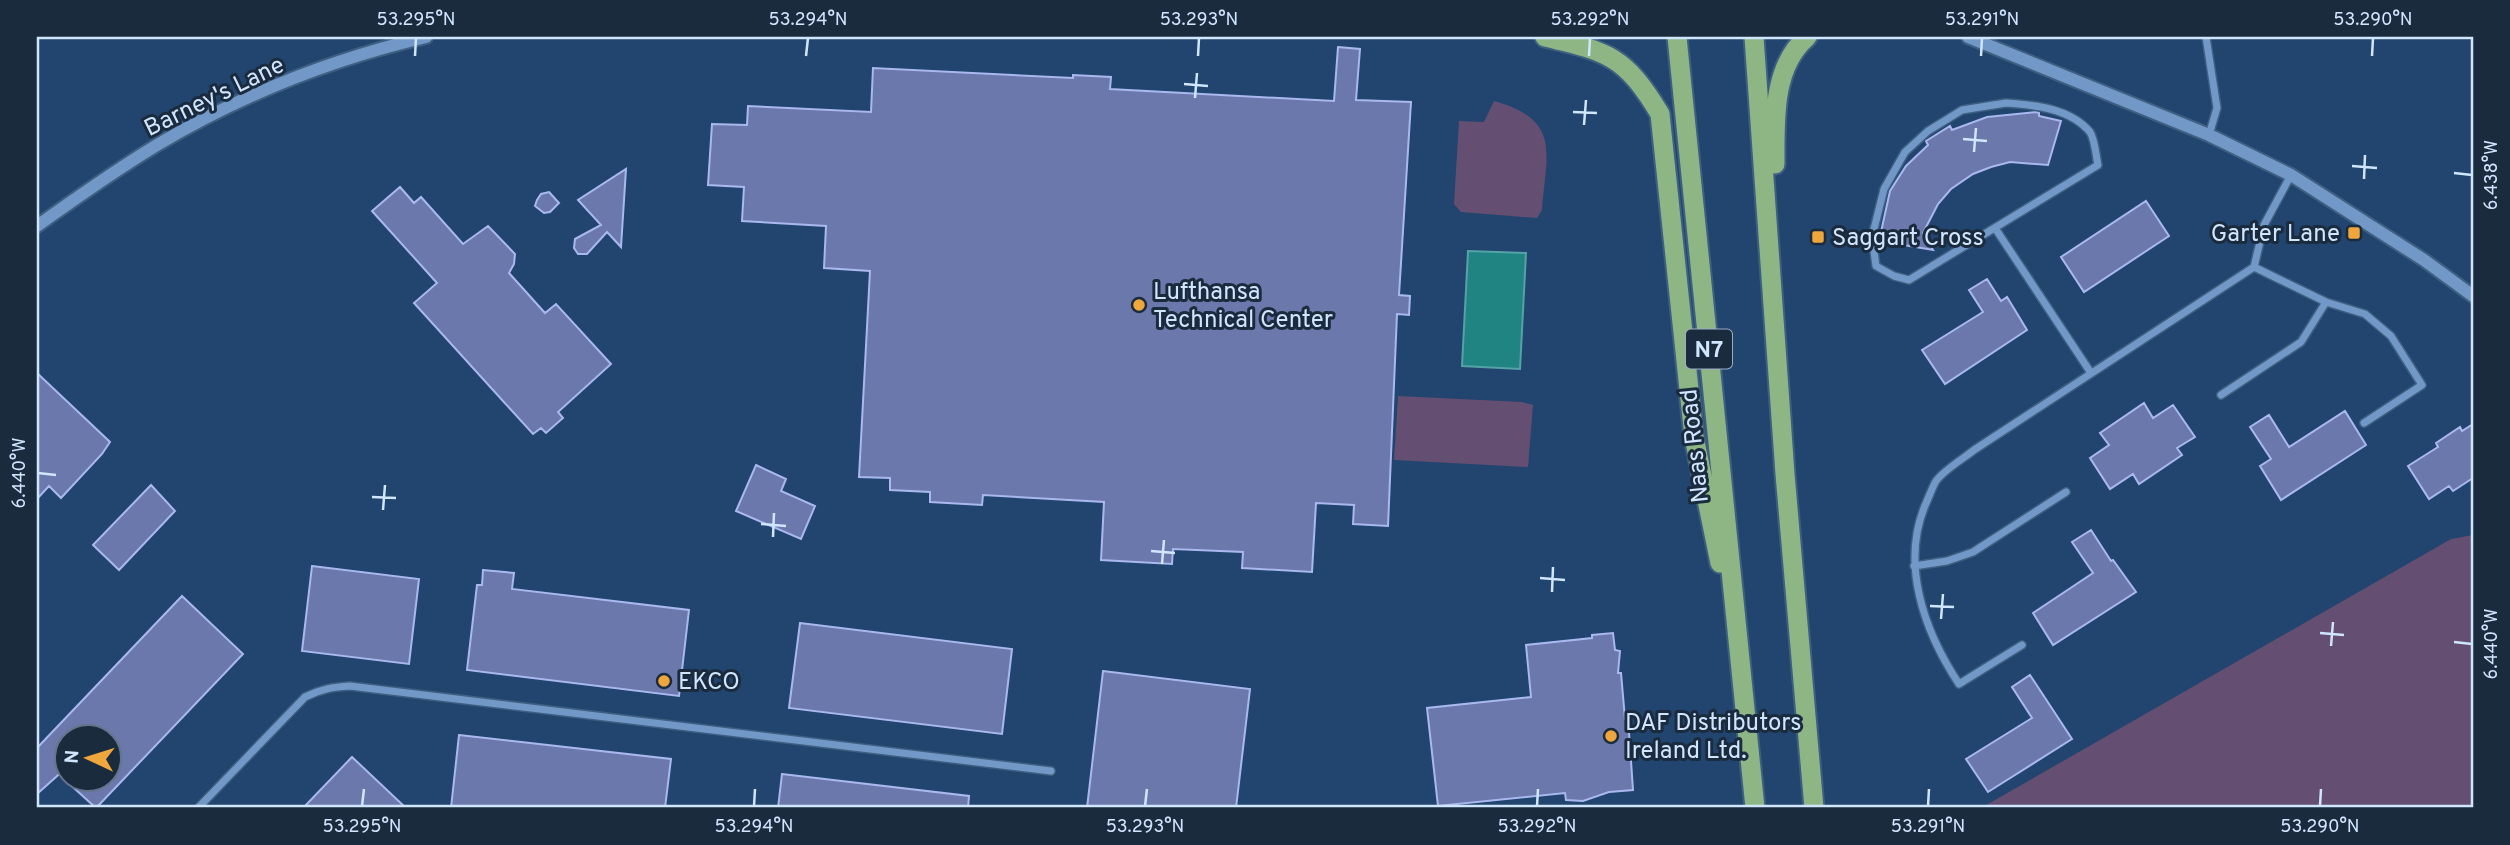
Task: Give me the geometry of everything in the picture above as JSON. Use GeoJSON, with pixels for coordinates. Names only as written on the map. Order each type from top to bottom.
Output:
{"type":"FeatureCollection","features":[{"type":"Feature","properties":{"kind":"highway","name":"N7"},"geometry":{"type":"LineString","coordinates":[[1545,37],[1590,48],[1614,59],[1641,83],[1660,114],[1694,438],[1740,660]]}},
{"type":"Feature","properties":{"kind":"highway","name":"Naas Road"},"geometry":{"type":"LineString","coordinates":[[1677,37],[1755,808]]}},
{"type":"Feature","properties":{"kind":"highway"},"geometry":{"type":"LineString","coordinates":[[1754,37],[1814,808]]}},
{"type":"Feature","properties":{"kind":"highway"},"geometry":{"type":"LineString","coordinates":[[1773,301],[1775,107],[1788,59],[1807,37]]}},
{"type":"Feature","properties":{"kind":"street","name":"Barney's Lane"},"geometry":{"type":"LineString","coordinates":[[37,226],[159,144],[216,113],[270,88],[367,52],[426,37]]}},
{"type":"Feature","properties":{"kind":"street"},"geometry":{"type":"LineString","coordinates":[[1968,37],[2209,135],[2291,175],[2424,260],[2473,296]]}},
{"type":"Feature","properties":{"kind":"street"},"geometry":{"type":"LineString","coordinates":[[2206,37],[2217,108],[2209,135]]}},
{"type":"Feature","properties":{"kind":"street"},"geometry":{"type":"LineString","coordinates":[[2006,103],[2036,105],[2066,114],[2091,133],[2098,165],[1995,228],[1909,280],[1894,276],[1876,266],[1872,237],[1884,190],[1905,152],[1928,131],[1950,117],[1962,110],[2006,103]]}},
{"type":"Feature","properties":{"kind":"street"},"geometry":{"type":"LineString","coordinates":[[2022,645],[1959,684],[1941,656],[1925,617],[1914,566],[1920,517],[1937,480],[1974,450],[2254,267],[2264,225],[2291,175]]}},
{"type":"Feature","properties":{"kind":"street"},"geometry":{"type":"LineString","coordinates":[[1995,228],[2091,373]]}},
{"type":"Feature","properties":{"kind":"street"},"geometry":{"type":"LineString","coordinates":[[2254,267],[2326,302],[2365,314],[2390,336],[2421,385],[2364,423]]}},
{"type":"Feature","properties":{"kind":"street"},"geometry":{"type":"LineString","coordinates":[[2221,395],[2301,342],[2326,302]]}},
{"type":"Feature","properties":{"kind":"street"},"geometry":{"type":"LineString","coordinates":[[1914,566],[1947,561],[1973,552],[2066,492]]}},
{"type":"Feature","properties":{"kind":"street"},"geometry":{"type":"LineString","coordinates":[[198,808],[305,697],[321,689],[351,686],[1052,771]]}},
{"type":"Feature","properties":{"kind":"shaded area"},"geometry":{"type":"Polygon","coordinates":[[[1494,101],[1531,118],[1545,141],[1546,172],[1542,210],[1537,218],[1461,212],[1454,204],[1459,121],[1484,122],[1494,101]]]}},
{"type":"Feature","properties":{"kind":"shaded area"},"geometry":{"type":"Polygon","coordinates":[[[1468,251],[1526,253],[1520,369],[1462,366],[1468,251]]]}},
{"type":"Feature","properties":{"kind":"shaded area"},"geometry":{"type":"Polygon","coordinates":[[[1398,396],[1522,402],[1533,405],[1528,467],[1394,460],[1398,396]]]}},
{"type":"Feature","properties":{"kind":"shaded area"},"geometry":{"type":"Polygon","coordinates":[[[2473,535],[2473,808],[1981,808],[2451,539],[2473,535]]]}},
{"type":"Feature","properties":{"kind":"building","name":"Lufthansa Technical Center"},"geometry":{"type":"Polygon","coordinates":[[[1338,47],[1360,49],[1356,100],[1411,102],[1399,295],[1410,296],[1409,315],[1397,314],[1388,526],[1353,524],[1354,505],[1316,503],[1312,572],[1242,568],[1243,552],[1173,549],[1172,564],[1101,560],[1104,502],[983,495],[982,505],[930,502],[930,492],[890,490],[890,478],[859,477],[870,271],[824,268],[826,226],[742,221],[744,187],[708,185],[712,124],[747,125],[748,106],[871,112],[873,68],[1073,78],[1073,75],[1111,77],[1110,89],[1334,101],[1338,47]]]}},
{"type":"Feature","properties":{"kind":"building"},"geometry":{"type":"Polygon","coordinates":[[[2036,112],[2039,116],[2061,121],[2048,165],[2010,162],[1973,174],[1951,189],[1938,204],[1923,233],[1933,250],[1879,241],[1890,191],[1906,166],[1928,145],[1926,141],[1950,126],[1952,130],[1987,117],[2036,112]]]}},
{"type":"Feature","properties":{"kind":"building"},"geometry":{"type":"Polygon","coordinates":[[[626,169],[621,247],[607,232],[587,254],[578,254],[574,248],[575,239],[601,225],[578,200],[626,169]]]}},
{"type":"Feature","properties":{"kind":"building"},"geometry":{"type":"Polygon","coordinates":[[[400,187],[414,203],[421,197],[463,244],[488,226],[515,254],[509,273],[545,313],[556,304],[611,364],[558,412],[563,418],[546,433],[541,428],[533,434],[414,303],[437,283],[372,211],[400,187]]]}},
{"type":"Feature","properties":{"kind":"building"},"geometry":{"type":"Polygon","coordinates":[[[549,192],[559,203],[550,212],[544,213],[535,206],[541,194],[549,192]]]}},
{"type":"Feature","properties":{"kind":"building"},"geometry":{"type":"Polygon","coordinates":[[[2146,201],[2169,236],[2084,292],[2061,257],[2146,201]]]}},
{"type":"Feature","properties":{"kind":"building"},"geometry":{"type":"Polygon","coordinates":[[[1987,279],[2001,301],[2007,297],[2027,330],[1945,384],[1922,350],[1983,312],[1969,290],[1987,279]]]}},
{"type":"Feature","properties":{"kind":"building"},"geometry":{"type":"Polygon","coordinates":[[[37,373],[110,442],[61,498],[49,486],[37,499],[37,373]]]}},
{"type":"Feature","properties":{"kind":"building"},"geometry":{"type":"Polygon","coordinates":[[[2144,403],[2153,418],[2173,405],[2195,437],[2177,448],[2182,455],[2139,484],[2133,474],[2110,489],[2090,458],[2109,445],[2100,433],[2144,403]]]}},
{"type":"Feature","properties":{"kind":"building"},"geometry":{"type":"Polygon","coordinates":[[[2345,411],[2366,445],[2281,500],[2260,466],[2271,459],[2250,427],[2269,415],[2289,447],[2345,411]]]}},
{"type":"Feature","properties":{"kind":"building"},"geometry":{"type":"Polygon","coordinates":[[[2473,424],[2473,478],[2453,491],[2449,486],[2429,499],[2408,466],[2438,447],[2436,443],[2460,427],[2462,431],[2473,424]]]}},
{"type":"Feature","properties":{"kind":"building"},"geometry":{"type":"Polygon","coordinates":[[[756,465],[786,479],[781,491],[815,506],[801,539],[736,511],[756,465]]]}},
{"type":"Feature","properties":{"kind":"building"},"geometry":{"type":"Polygon","coordinates":[[[151,485],[175,511],[119,570],[93,545],[151,485]]]}},
{"type":"Feature","properties":{"kind":"building"},"geometry":{"type":"Polygon","coordinates":[[[2091,530],[2136,592],[2053,645],[2033,613],[2093,573],[2072,542],[2091,530]]]}},
{"type":"Feature","properties":{"kind":"building"},"geometry":{"type":"Polygon","coordinates":[[[312,566],[419,579],[409,664],[302,651],[312,566]]]}},
{"type":"Feature","properties":{"kind":"building"},"geometry":{"type":"Polygon","coordinates":[[[483,570],[514,573],[512,589],[689,610],[679,696],[467,670],[477,585],[482,585],[483,570]]]}},
{"type":"Feature","properties":{"kind":"building"},"geometry":{"type":"Polygon","coordinates":[[[182,596],[243,654],[122,781],[122,722],[62,722],[182,596]]]}},
{"type":"Feature","properties":{"kind":"building"},"geometry":{"type":"Polygon","coordinates":[[[800,623],[1012,649],[1002,734],[789,708],[800,623]]]}},
{"type":"Feature","properties":{"kind":"building"},"geometry":{"type":"Polygon","coordinates":[[[1613,633],[1615,650],[1620,651],[1618,673],[1621,673],[1625,719],[1628,718],[1633,790],[1609,792],[1583,801],[1566,800],[1565,793],[1438,806],[1427,708],[1531,697],[1526,645],[1613,633]]]}},
{"type":"Feature","properties":{"kind":"building"},"geometry":{"type":"Polygon","coordinates":[[[1103,671],[1250,689],[1236,808],[1087,808],[1103,671]]]}},
{"type":"Feature","properties":{"kind":"building"},"geometry":{"type":"Polygon","coordinates":[[[2030,675],[2072,739],[1988,792],[1966,759],[2032,718],[2012,687],[2030,675]]]}},
{"type":"Feature","properties":{"kind":"building"},"geometry":{"type":"Polygon","coordinates":[[[52,732],[52,781],[37,794],[37,748],[52,732]]]}},
{"type":"Feature","properties":{"kind":"building"},"geometry":{"type":"Polygon","coordinates":[[[459,735],[671,759],[665,808],[451,808],[459,735]]]}},
{"type":"Feature","properties":{"kind":"building"},"geometry":{"type":"Polygon","coordinates":[[[352,757],[406,808],[303,808],[352,757]]]}},
{"type":"Feature","properties":{"kind":"building"},"geometry":{"type":"Polygon","coordinates":[[[782,774],[969,796],[968,808],[778,808],[782,774]]]}},
{"type":"Feature","properties":{"kind":"building"},"geometry":{"type":"Polygon","coordinates":[[[78,792],[111,792],[96,808],[78,792]]]}},
{"type":"Feature","properties":{"kind":"place","name":"Garter Lane"},"geometry":{"type":"Point","coordinates":[2354,233]}},
{"type":"Feature","properties":{"kind":"place","name":"Saggart Cross"},"geometry":{"type":"Point","coordinates":[1818,237]}},
{"type":"Feature","properties":{"kind":"place","name":"Lufthansa Technical Center"},"geometry":{"type":"Point","coordinates":[1139,305]}},
{"type":"Feature","properties":{"kind":"place","name":"EKCO"},"geometry":{"type":"Point","coordinates":[664,681]}},
{"type":"Feature","properties":{"kind":"place","name":"DAF Distributors Ireland Ltd."},"geometry":{"type":"Point","coordinates":[1611,736]}}]}
